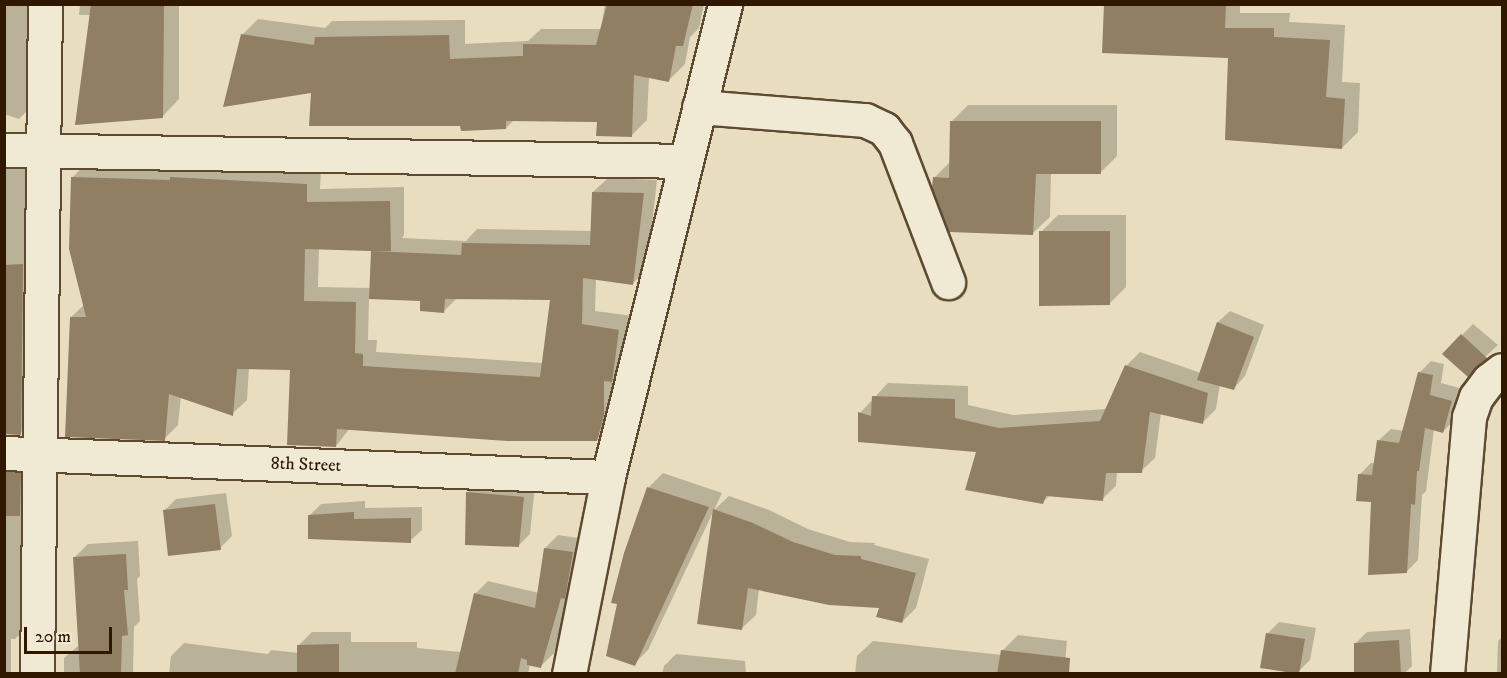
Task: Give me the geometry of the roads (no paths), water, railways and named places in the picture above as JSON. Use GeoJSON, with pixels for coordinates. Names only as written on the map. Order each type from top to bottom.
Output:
{"type":"FeatureCollection","features":[{"type":"Feature","properties":{"kind":"street"},"geometry":{"type":"LineString","coordinates":[[37,674],[45,4]]}},
{"type":"Feature","properties":{"kind":"street"},"geometry":{"type":"LineString","coordinates":[[569,674],[608,477],[725,4]]}},
{"type":"Feature","properties":{"kind":"street"},"geometry":{"type":"LineString","coordinates":[[699,107],[865,120],[884,129],[895,142],[948,282]]}},
{"type":"Feature","properties":{"kind":"street"},"geometry":{"type":"LineString","coordinates":[[4,150],[686,162]]}},
{"type":"Feature","properties":{"kind":"street"},"geometry":{"type":"LineString","coordinates":[[1448,674],[1469,417],[1476,397],[1489,380],[1503,370]]}},
{"type":"Feature","properties":{"kind":"street","name":"8th Street"},"geometry":{"type":"LineString","coordinates":[[4,453],[608,477]]}}]}
